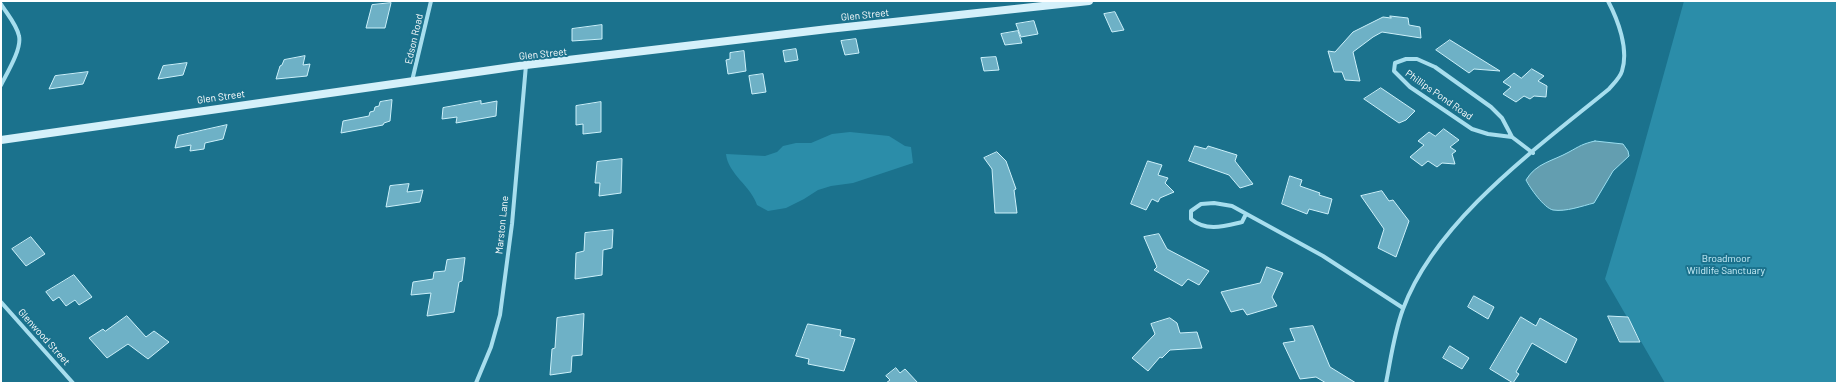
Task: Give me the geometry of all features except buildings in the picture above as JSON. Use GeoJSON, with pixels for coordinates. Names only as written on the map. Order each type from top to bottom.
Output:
{"type":"FeatureCollection","features":[{"type":"Feature","properties":{"kind":"street","name":"Edson Road"},"geometry":{"type":"LineString","coordinates":[[412,81],[432,1]]}},
{"type":"Feature","properties":{"kind":"street","name":"Glen Street"},"geometry":{"type":"LineString","coordinates":[[1,140],[526,65],[828,29],[1089,1]]}},
{"type":"Feature","properties":{"kind":"street"},"geometry":{"type":"LineString","coordinates":[[1386,383],[1397,326],[1403,308],[1428,259],[1468,212],[1507,173],[1609,89],[1622,71],[1624,52],[1619,28],[1608,1]]}},
{"type":"Feature","properties":{"kind":"street"},"geometry":{"type":"LineString","coordinates":[[1,4],[17,29],[20,38],[17,52],[1,85]]}},
{"type":"Feature","properties":{"kind":"street","name":"Phillips Pond Road"},"geometry":{"type":"LineString","coordinates":[[1512,137],[1488,134],[1472,129],[1410,87],[1394,71],[1394,63],[1406,59],[1417,59],[1435,67],[1491,107],[1502,118],[1512,137],[1533,153]]}},
{"type":"Feature","properties":{"kind":"street","name":"Marston Lane"},"geometry":{"type":"LineString","coordinates":[[476,383],[491,347],[500,315],[512,224],[526,65]]}},
{"type":"Feature","properties":{"kind":"street"},"geometry":{"type":"LineString","coordinates":[[1246,214],[1242,222],[1209,227],[1196,225],[1191,219],[1191,211],[1201,204],[1214,203],[1232,206],[1324,256],[1403,308]]}},
{"type":"Feature","properties":{"kind":"street","name":"Glenwood Street"},"geometry":{"type":"LineString","coordinates":[[1,302],[73,383]]}},
{"type":"Feature","properties":{"kind":"green space","name":"Broadmoor Wildlife Sanctuary"},"geometry":{"type":"Polygon","coordinates":[[[1684,1],[1837,1],[1837,383],[1665,383],[1605,279],[1635,178],[1684,1]]]}},
{"type":"Feature","properties":{"kind":"green space"},"geometry":{"type":"Polygon","coordinates":[[[850,132],[889,136],[905,146],[911,147],[913,163],[853,183],[831,186],[818,190],[786,208],[768,211],[757,205],[750,192],[731,168],[726,154],[765,156],[777,152],[783,146],[796,143],[811,143],[832,134],[850,132]]]}},
{"type":"Feature","properties":{"kind":"shaded area"},"geometry":{"type":"Polygon","coordinates":[[[1595,141],[1623,144],[1628,151],[1629,156],[1613,171],[1594,203],[1563,210],[1553,210],[1546,206],[1526,180],[1530,174],[1545,163],[1581,145],[1595,141]]]}}]}
